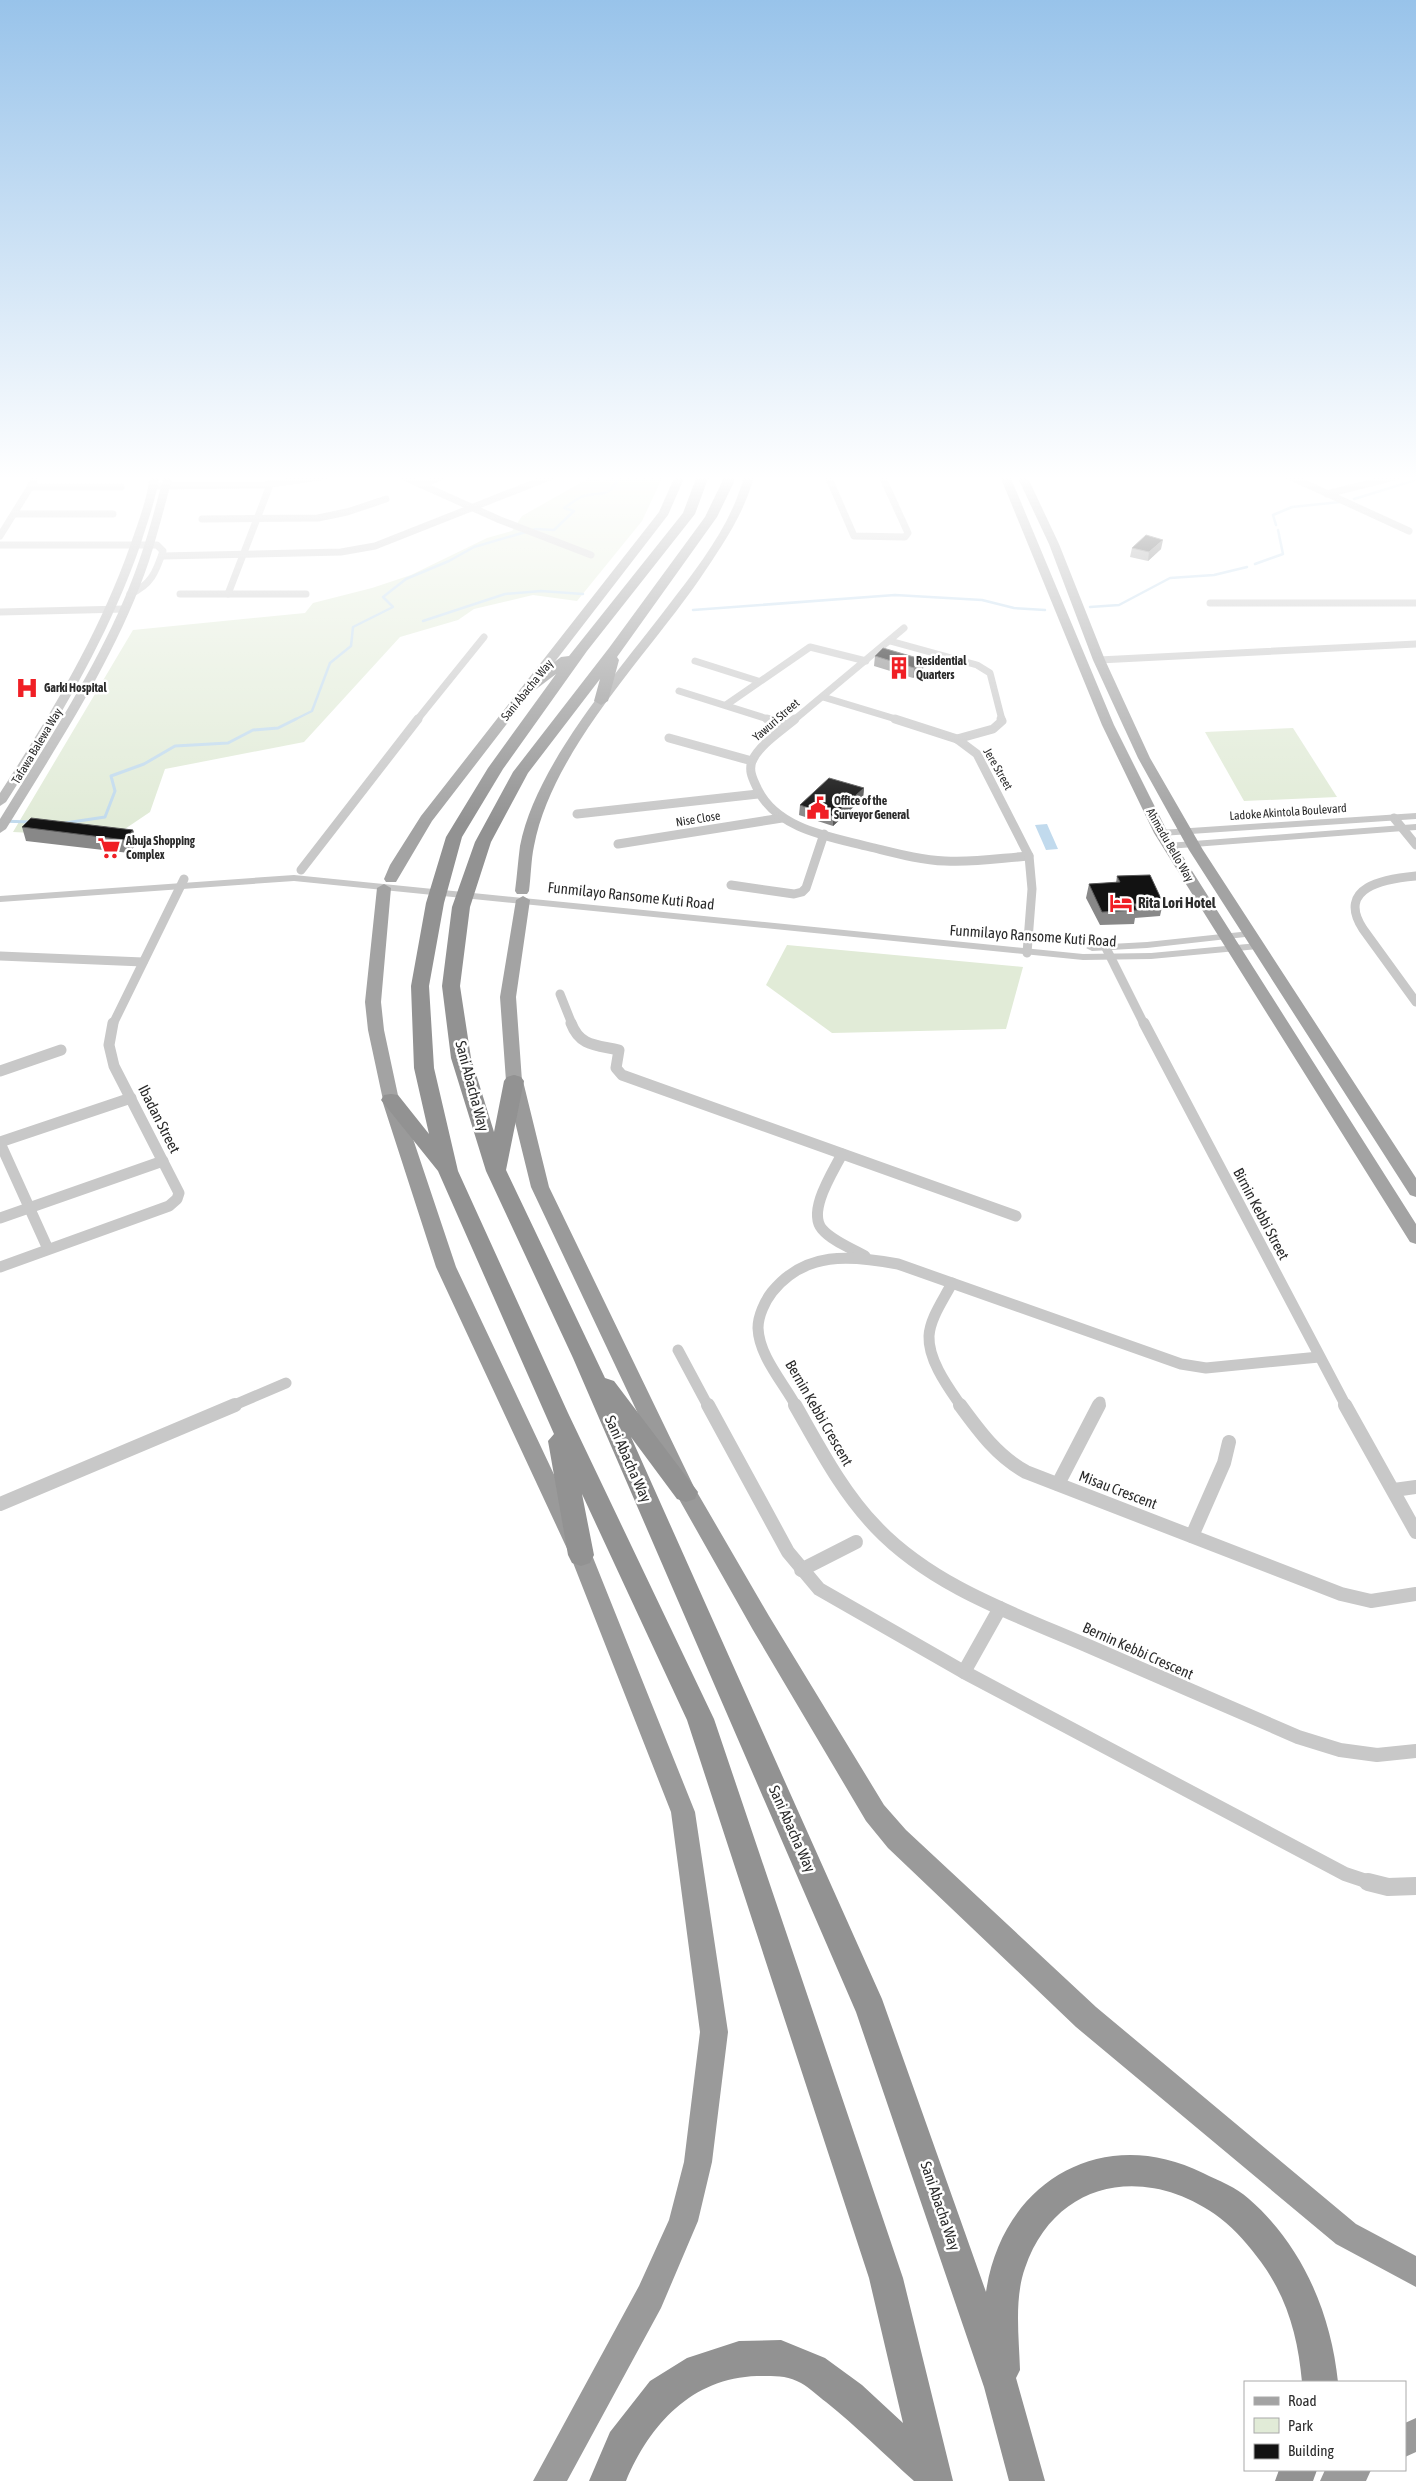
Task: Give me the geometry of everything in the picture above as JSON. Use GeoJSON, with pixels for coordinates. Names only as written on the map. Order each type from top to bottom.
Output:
{"type":"FeatureCollection","features":[{"type":"Feature","properties":{"kind":"highway","name":"Sani Abacha Way"},"geometry":{"type":"LineString","coordinates":[[627,592],[582,648],[470,807],[454,837],[435,902],[420,986],[424,1068],[448,1170],[556,1414],[700,1719],[886,2278],[934,2478]]}},
{"type":"Feature","properties":{"kind":"highway","name":"Sani Abacha Way"},"geometry":{"type":"LineString","coordinates":[[657,592],[521,772],[498,811],[470,876],[461,907],[451,986],[460,1058],[496,1171],[584,1358],[871,2010],[1002,2387],[1027,2481]]}},
{"type":"Feature","properties":{"kind":"highway"},"geometry":{"type":"LineString","coordinates":[[530,687],[582,648]]}},
{"type":"Feature","properties":{"kind":"highway"},"geometry":{"type":"LineString","coordinates":[[601,701],[614,651]]}},
{"type":"Feature","properties":{"kind":"highway"},"geometry":{"type":"LineString","coordinates":[[496,1171],[514,1082]]}},
{"type":"Feature","properties":{"kind":"highway"},"geometry":{"type":"LineString","coordinates":[[514,1082],[540,1187],[686,1492],[761,1623],[876,1814],[897,1839],[1086,2017],[1346,2234],[1416,2272]]}},
{"type":"Feature","properties":{"kind":"highway"},"geometry":{"type":"LineString","coordinates":[[391,1100],[448,1170]]}},
{"type":"Feature","properties":{"kind":"highway"},"geometry":{"type":"LineString","coordinates":[[391,1100],[446,1267],[581,1555],[683,1812],[714,2032],[698,2162],[683,2221],[650,2297],[549,2481]]}},
{"type":"Feature","properties":{"kind":"highway"},"geometry":{"type":"LineString","coordinates":[[584,1358],[686,1492]]}},
{"type":"Feature","properties":{"kind":"highway"},"geometry":{"type":"LineString","coordinates":[[556,1414],[581,1555]]}},
{"type":"Feature","properties":{"kind":"highway"},"geometry":{"type":"LineString","coordinates":[[1002,2387],[1002,2302],[1007,2269],[1029,2221],[1051,2196],[1078,2180],[1107,2170],[1170,2175],[1216,2195],[1241,2214],[1278,2256],[1298,2291],[1316,2342],[1320,2381]]}},
{"type":"Feature","properties":{"kind":"highway"},"geometry":{"type":"LineString","coordinates":[[607,2481],[623,2445],[663,2394],[699,2370],[739,2359],[773,2358],[781,2358],[813,2370],[849,2398],[934,2478]]}},
{"type":"Feature","properties":{"kind":"highway"},"geometry":{"type":"LineString","coordinates":[[1336,2481],[1353,2471]]}},
{"type":"Feature","properties":{"kind":"main road","name":"Tafawa Balewa Way"},"geometry":{"type":"LineString","coordinates":[[0,802],[35,749],[67,692],[116,592]]}},
{"type":"Feature","properties":{"kind":"main road","name":"Sani Abacha Way"},"geometry":{"type":"LineString","coordinates":[[391,1100],[376,1030],[373,1002],[388,883],[426,819],[473,756],[530,687],[603,592]]}},
{"type":"Feature","properties":{"kind":"main road"},"geometry":{"type":"LineString","coordinates":[[514,1082],[508,997],[522,895],[522,870],[525,851],[541,806],[562,761],[601,701],[686,592]]}},
{"type":"Feature","properties":{"kind":"main road","name":"Ahmadu Bello Way"},"geometry":{"type":"LineString","coordinates":[[1054,592],[1108,725],[1168,846],[1416,1238]]}},
{"type":"Feature","properties":{"kind":"main road","name":"Ahmadu Bello Way"},"geometry":{"type":"LineString","coordinates":[[1074,592],[1099,660],[1144,758],[1185,831],[1416,1190]]}},
{"type":"Feature","properties":{"kind":"main road","name":"Tafawa Balewa Way"},"geometry":{"type":"LineString","coordinates":[[0,829],[78,704],[130,594]]}},
{"type":"Feature","properties":{"kind":"street"},"geometry":{"type":"LineString","coordinates":[[130,594],[135,592]]}},
{"type":"Feature","properties":{"kind":"street"},"geometry":{"type":"LineString","coordinates":[[180,594],[306,594]]}},
{"type":"Feature","properties":{"kind":"street"},"geometry":{"type":"LineString","coordinates":[[1210,603],[1330,605],[1416,603]]}},
{"type":"Feature","properties":{"kind":"street"},"geometry":{"type":"LineString","coordinates":[[0,612],[122,612]]}},
{"type":"Feature","properties":{"kind":"street"},"geometry":{"type":"LineString","coordinates":[[0,617],[108,612]]}},
{"type":"Feature","properties":{"kind":"street","name":"Yawuri Street"},"geometry":{"type":"LineString","coordinates":[[904,628],[764,745],[752,761],[752,777],[758,794],[772,811],[782,818],[824,834],[924,860],[963,861],[1029,856]]}},
{"type":"Feature","properties":{"kind":"street"},"geometry":{"type":"LineString","coordinates":[[301,870],[385,759],[484,637]]}},
{"type":"Feature","properties":{"kind":"street"},"geometry":{"type":"LineString","coordinates":[[890,641],[976,665],[990,673],[1002,721],[993,729],[957,739]]}},
{"type":"Feature","properties":{"kind":"street"},"geometry":{"type":"LineString","coordinates":[[1099,660],[1416,644]]}},
{"type":"Feature","properties":{"kind":"street"},"geometry":{"type":"LineString","coordinates":[[726,705],[758,681],[810,647],[866,661]]}},
{"type":"Feature","properties":{"kind":"street"},"geometry":{"type":"LineString","coordinates":[[695,661],[758,681]]}},
{"type":"Feature","properties":{"kind":"street"},"geometry":{"type":"LineString","coordinates":[[679,691],[787,725]]}},
{"type":"Feature","properties":{"kind":"street","name":"Jere Street"},"geometry":{"type":"LineString","coordinates":[[823,697],[957,739],[977,754],[1029,856],[1032,889],[1028,948]]}},
{"type":"Feature","properties":{"kind":"street"},"geometry":{"type":"LineString","coordinates":[[669,738],[752,761]]}},
{"type":"Feature","properties":{"kind":"street"},"geometry":{"type":"LineString","coordinates":[[576,814],[758,794]]}},
{"type":"Feature","properties":{"kind":"street","name":"Ladoke Akintola Boulevard"},"geometry":{"type":"LineString","coordinates":[[1161,833],[1416,816]]}},
{"type":"Feature","properties":{"kind":"street","name":"Nise Close"},"geometry":{"type":"LineString","coordinates":[[618,844],[782,818]]}},
{"type":"Feature","properties":{"kind":"street"},"geometry":{"type":"LineString","coordinates":[[1394,818],[1416,845]]}},
{"type":"Feature","properties":{"kind":"street","name":"Ladoke Akintola Boulevard"},"geometry":{"type":"LineString","coordinates":[[1168,846],[1416,827]]}},
{"type":"Feature","properties":{"kind":"street"},"geometry":{"type":"LineString","coordinates":[[731,885],[794,894],[802,892],[806,888],[824,834]]}},
{"type":"Feature","properties":{"kind":"street","name":"Funmilayo Ransome Kuti Road"},"geometry":{"type":"LineString","coordinates":[[0,899],[182,882],[259,871],[301,870],[388,883]]}},
{"type":"Feature","properties":{"kind":"street"},"geometry":{"type":"LineString","coordinates":[[1416,876],[1385,880],[1370,885],[1359,894],[1355,903],[1356,915],[1368,936],[1416,1002]]}},
{"type":"Feature","properties":{"kind":"street","name":"Funmilayo Ransome Kuti Road"},"geometry":{"type":"LineString","coordinates":[[0,891],[294,878],[388,883],[522,895],[1028,948],[1108,953],[1254,940]]}},
{"type":"Feature","properties":{"kind":"street","name":"Ibadan Street"},"geometry":{"type":"LineString","coordinates":[[0,1267],[169,1206],[177,1199],[179,1193],[114,1066],[109,1045],[112,1026],[182,882]]}},
{"type":"Feature","properties":{"kind":"street","name":"Birnin Kebbi Street"},"geometry":{"type":"LineString","coordinates":[[1108,953],[1319,1357],[1394,1490]]}},
{"type":"Feature","properties":{"kind":"street"},"geometry":{"type":"LineString","coordinates":[[0,956],[143,962]]}},
{"type":"Feature","properties":{"kind":"street"},"geometry":{"type":"LineString","coordinates":[[560,994],[576,1036],[588,1043],[619,1050],[616,1068],[622,1075],[1016,1216]]}},
{"type":"Feature","properties":{"kind":"street"},"geometry":{"type":"LineString","coordinates":[[0,1071],[61,1050]]}},
{"type":"Feature","properties":{"kind":"street"},"geometry":{"type":"LineString","coordinates":[[48,1249],[0,1143],[131,1098]]}},
{"type":"Feature","properties":{"kind":"street"},"geometry":{"type":"LineString","coordinates":[[842,1154],[816,1209],[816,1220],[822,1229],[867,1257]]}},
{"type":"Feature","properties":{"kind":"street"},"geometry":{"type":"LineString","coordinates":[[0,1218],[164,1161]]}},
{"type":"Feature","properties":{"kind":"street","name":"Bernin Kebbi Crescent"},"geometry":{"type":"LineString","coordinates":[[1319,1357],[1206,1368],[1181,1364],[898,1264],[867,1257],[820,1259],[796,1269],[776,1284],[765,1302],[758,1326],[763,1346],[832,1468],[856,1505],[878,1529],[913,1560],[956,1586],[1000,1608],[1298,1737],[1340,1750],[1377,1754],[1416,1751]]}},
{"type":"Feature","properties":{"kind":"street","name":"Misau Crescent"},"geometry":{"type":"LineString","coordinates":[[952,1283],[934,1318],[929,1336],[932,1359],[942,1378],[995,1448],[1008,1461],[1026,1472],[1340,1594],[1371,1601],[1416,1594]]}},
{"type":"Feature","properties":{"kind":"street"},"geometry":{"type":"LineString","coordinates":[[678,1350],[788,1552],[801,1570],[819,1589],[964,1672],[1345,1874],[1377,1886],[1400,1888],[1416,1886]]}},
{"type":"Feature","properties":{"kind":"street"},"geometry":{"type":"LineString","coordinates":[[0,1503],[286,1383]]}},
{"type":"Feature","properties":{"kind":"street"},"geometry":{"type":"LineString","coordinates":[[1058,1484],[1100,1402]]}},
{"type":"Feature","properties":{"kind":"street"},"geometry":{"type":"LineString","coordinates":[[1192,1536],[1224,1463],[1229,1442]]}},
{"type":"Feature","properties":{"kind":"street"},"geometry":{"type":"LineString","coordinates":[[1416,1487],[1394,1490],[1412,1516],[1416,1532]]}},
{"type":"Feature","properties":{"kind":"street"},"geometry":{"type":"LineString","coordinates":[[801,1570],[856,1542]]}},
{"type":"Feature","properties":{"kind":"street"},"geometry":{"type":"LineString","coordinates":[[964,1672],[1000,1608]]}},
{"type":"Feature","properties":{"kind":"green space"},"geometry":{"type":"Polygon","coordinates":[[[357,592],[584,592],[577,601],[533,595],[474,609],[458,620],[400,637],[304,742],[165,769],[150,812],[113,837],[13,832],[133,630],[305,613],[313,603],[357,592]]]}},
{"type":"Feature","properties":{"kind":"green space"},"geometry":{"type":"Polygon","coordinates":[[[1293,728],[1337,797],[1244,801],[1205,732],[1293,728]]]}},
{"type":"Feature","properties":{"kind":"green space"},"geometry":{"type":"Polygon","coordinates":[[[787,945],[1023,967],[1006,1029],[832,1033],[766,985],[787,945]]]}},
{"type":"Feature","properties":{"kind":"water"},"geometry":{"type":"Polygon","coordinates":[[[1047,824],[1058,849],[1046,850],[1035,825],[1047,824]]]}},
{"type":"Feature","properties":{"kind":"building"},"geometry":{"type":"Polygon","coordinates":[[[883,648],[924,660],[914,668],[875,656],[883,648]]]}},
{"type":"Feature","properties":{"kind":"building"},"geometry":{"type":"Polygon","coordinates":[[[829,778],[864,788],[833,816],[800,805],[829,778]]]}},
{"type":"Feature","properties":{"kind":"building"},"geometry":{"type":"Polygon","coordinates":[[[31,818],[133,830],[125,840],[22,827],[31,818]]]}},
{"type":"Feature","properties":{"kind":"building"},"geometry":{"type":"Polygon","coordinates":[[[1150,875],[1163,903],[1134,904],[1137,910],[1102,912],[1089,884],[1120,882],[1117,876],[1150,875]]]}},
{"type":"Feature","properties":{"kind":"waterway"},"geometry":{"type":"LineString","coordinates":[[65,823],[105,817],[115,791],[111,776],[144,764],[175,746],[228,743],[253,730],[278,728],[312,711],[330,663],[351,646],[353,627],[393,607],[383,597],[390,592]]}},
{"type":"Feature","properties":{"kind":"waterway"},"geometry":{"type":"LineString","coordinates":[[423,621],[505,594],[532,592]]}},
{"type":"Feature","properties":{"kind":"waterway"},"geometry":{"type":"LineString","coordinates":[[552,592],[583,594]]}},
{"type":"Feature","properties":{"kind":"waterway"},"geometry":{"type":"LineString","coordinates":[[1090,607],[1119,605],[1144,592]]}},
{"type":"Feature","properties":{"kind":"waterway"},"geometry":{"type":"LineString","coordinates":[[693,610],[895,595],[982,600],[1014,608],[1045,610]]}},
{"type":"Feature","properties":{"kind":"waterway"},"geometry":{"type":"LineString","coordinates":[[0,821],[31,822]]}},
{"type":"Feature","properties":{"kind":"place","name":"Residential Quarters"},"geometry":{"type":"Point","coordinates":[899,668]}},
{"type":"Feature","properties":{"kind":"place","name":"Garki Hospital"},"geometry":{"type":"Point","coordinates":[27,688]}},
{"type":"Feature","properties":{"kind":"place","name":"Office of the Surveyor General"},"geometry":{"type":"Point","coordinates":[818,808]}},
{"type":"Feature","properties":{"kind":"place","name":"Abuja Shopping Complex"},"geometry":{"type":"Point","coordinates":[109,848]}},
{"type":"Feature","properties":{"kind":"place","name":"Rita Lori Hotel"},"geometry":{"type":"Point","coordinates":[1121,903]}}]}
